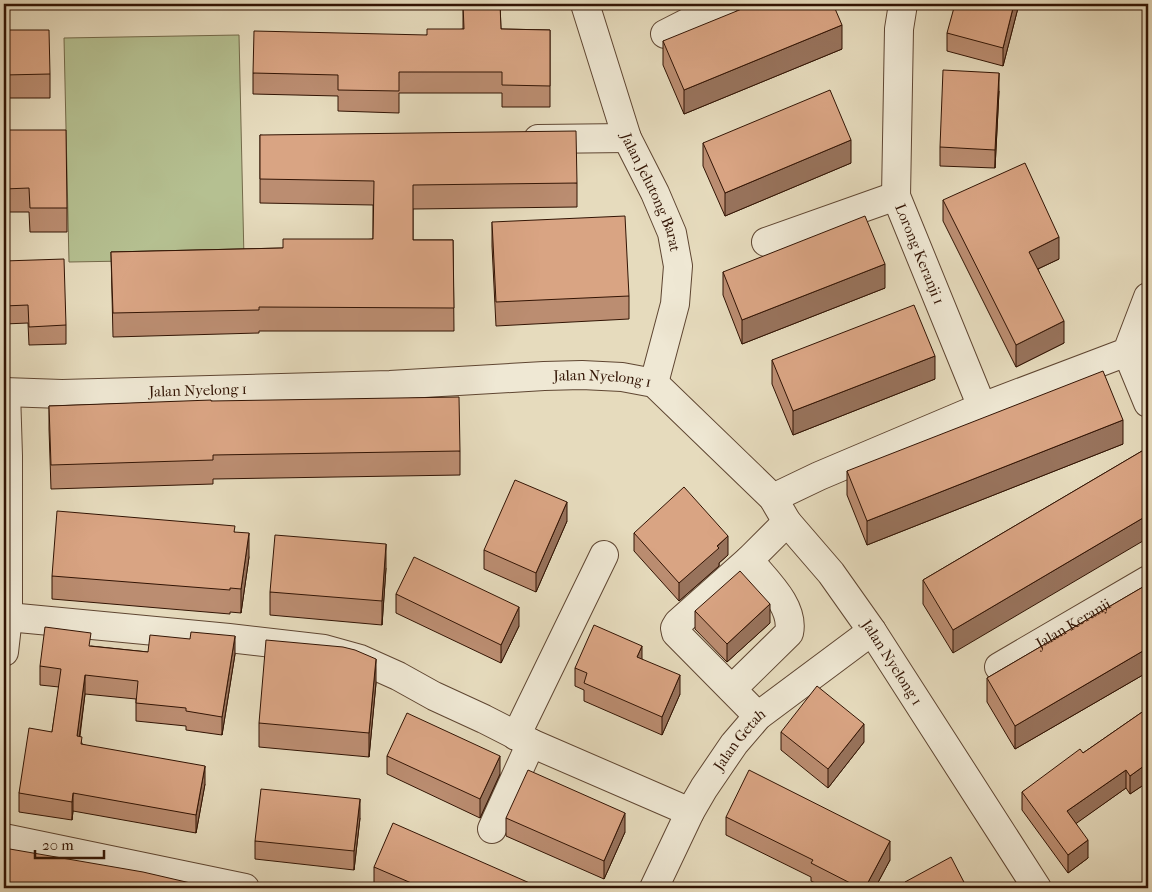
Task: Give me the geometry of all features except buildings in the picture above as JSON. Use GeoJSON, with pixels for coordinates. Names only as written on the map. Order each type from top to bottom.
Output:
{"type":"FeatureCollection","features":[{"type":"Feature","properties":{"kind":"street","name":"Jalan Jelutong Barat"},"geometry":{"type":"LineString","coordinates":[[585,4],[627,138],[655,193],[672,234],[678,266],[674,304],[654,383]]}},
{"type":"Feature","properties":{"kind":"street"},"geometry":{"type":"LineString","coordinates":[[665,34],[724,4]]}},
{"type":"Feature","properties":{"kind":"street","name":"Lorong Keranji 1"},"geometry":{"type":"LineString","coordinates":[[903,4],[898,29],[896,196],[982,407]]}},
{"type":"Feature","properties":{"kind":"street"},"geometry":{"type":"LineString","coordinates":[[518,139],[627,138]]}},
{"type":"Feature","properties":{"kind":"street"},"geometry":{"type":"LineString","coordinates":[[766,242],[896,196]]}},
{"type":"Feature","properties":{"kind":"street"},"geometry":{"type":"LineString","coordinates":[[1148,297],[1126,352],[1148,403]]}},
{"type":"Feature","properties":{"kind":"street"},"geometry":{"type":"LineString","coordinates":[[773,498],[819,476],[982,407],[1126,352]]}},
{"type":"Feature","properties":{"kind":"street","name":"Jalan Nyelong 1"},"geometry":{"type":"LineString","coordinates":[[5,392],[62,394],[370,385],[582,375],[622,377],[654,383],[773,498],[787,522],[831,573],[872,631],[1037,888]]}},
{"type":"Feature","properties":{"kind":"street"},"geometry":{"type":"LineString","coordinates":[[4,652],[8,617],[5,392]]}},
{"type":"Feature","properties":{"kind":"street"},"geometry":{"type":"LineString","coordinates":[[758,716],[676,632],[675,628],[678,623],[749,560],[787,522]]}},
{"type":"Feature","properties":{"kind":"street"},"geometry":{"type":"LineString","coordinates":[[492,829],[523,739],[604,556]]}},
{"type":"Feature","properties":{"kind":"street"},"geometry":{"type":"LineString","coordinates":[[732,689],[789,633],[789,617],[783,601],[749,560]]}},
{"type":"Feature","properties":{"kind":"street","name":"Jalan Keranji"},"geometry":{"type":"LineString","coordinates":[[999,666],[1148,580]]}},
{"type":"Feature","properties":{"kind":"street"},"geometry":{"type":"LineString","coordinates":[[8,617],[324,649],[360,660],[398,676],[434,696],[523,739],[690,812]]}},
{"type":"Feature","properties":{"kind":"street","name":"Jalan Getah"},"geometry":{"type":"LineString","coordinates":[[654,888],[690,812],[734,744],[758,716],[872,631]]}},
{"type":"Feature","properties":{"kind":"street"},"geometry":{"type":"LineString","coordinates":[[4,838],[245,888]]}},
{"type":"Feature","properties":{"kind":"green space"},"geometry":{"type":"Polygon","coordinates":[[[239,35],[244,259],[69,262],[64,38],[239,35]]]}}]}
